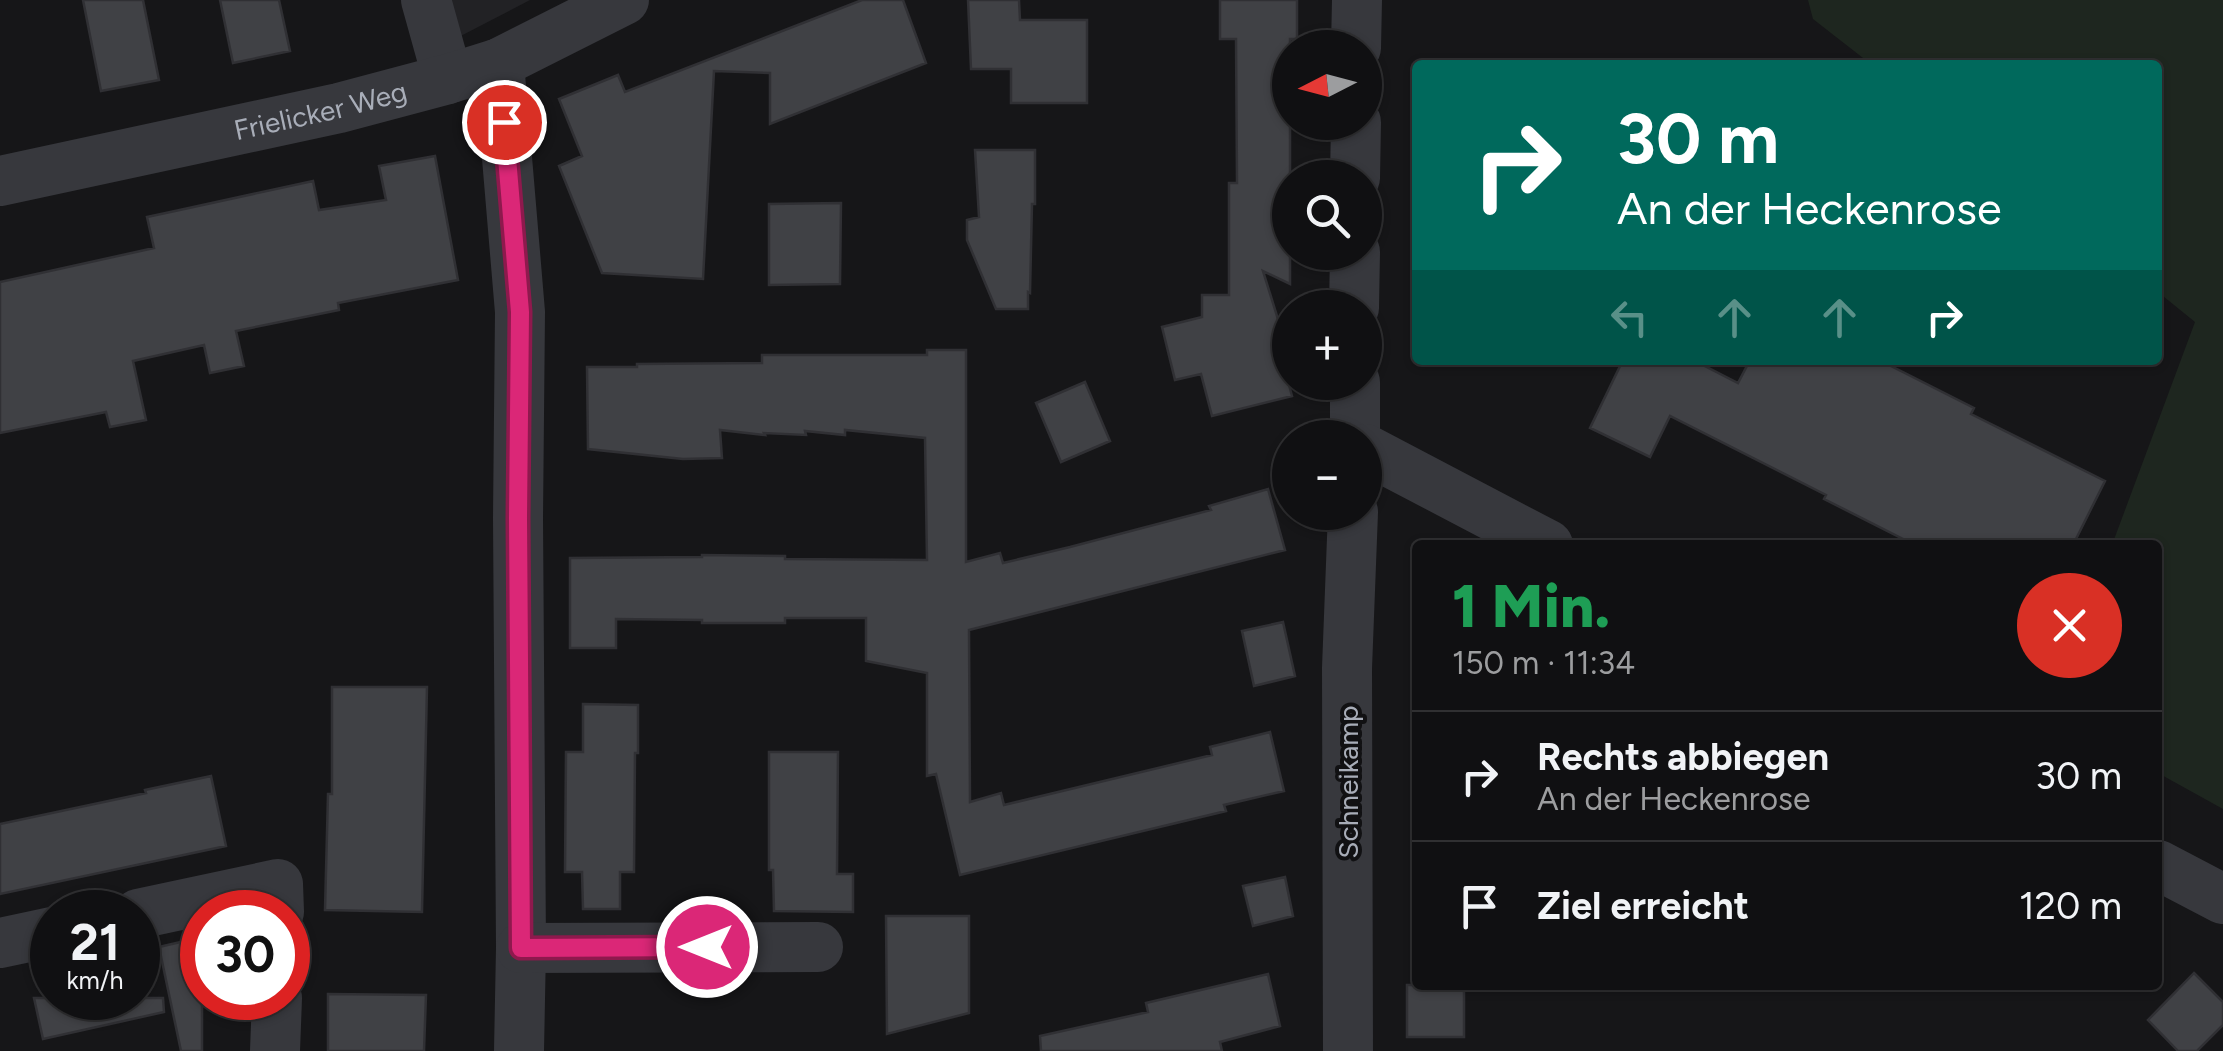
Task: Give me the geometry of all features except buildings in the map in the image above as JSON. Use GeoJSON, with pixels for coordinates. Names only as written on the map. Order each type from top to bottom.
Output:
{"type":"FeatureCollection","features":[{"type":"Feature","properties":{"kind":"street"},"geometry":{"type":"LineString","coordinates":[[426,0],[448,79]]}},
{"type":"Feature","properties":{"kind":"street","name":"Frielicker Weg"},"geometry":{"type":"LineString","coordinates":[[0,180],[339,108],[448,79],[499,63],[624,0]]}},
{"type":"Feature","properties":{"kind":"street"},"geometry":{"type":"LineString","coordinates":[[1356,30],[1357,0]]}},
{"type":"Feature","properties":{"kind":"street"},"geometry":{"type":"LineString","coordinates":[[499,63],[520,312],[519,1051]]}},
{"type":"Feature","properties":{"kind":"street"},"geometry":{"type":"LineString","coordinates":[[1382,458],[1538,540]]}},
{"type":"Feature","properties":{"kind":"street","name":"Schneikamp"},"geometry":{"type":"LineString","coordinates":[[1348,1051],[1347,668],[1351,530]]}},
{"type":"Feature","properties":{"kind":"street"},"geometry":{"type":"LineString","coordinates":[[2162,867],[2223,899]]}},
{"type":"Feature","properties":{"kind":"street"},"geometry":{"type":"LineString","coordinates":[[250,890],[278,884],[278,890]]}},
{"type":"Feature","properties":{"kind":"street"},"geometry":{"type":"LineString","coordinates":[[0,943],[30,937]]}},
{"type":"Feature","properties":{"kind":"street"},"geometry":{"type":"LineString","coordinates":[[521,948],[818,947]]}},
{"type":"Feature","properties":{"kind":"street"},"geometry":{"type":"LineString","coordinates":[[275,1051],[276,1020]]}},
{"type":"Feature","properties":{"kind":"shaded area"},"geometry":{"type":"Polygon","coordinates":[[[441,0],[530,0],[451,41],[441,0]]]}},
{"type":"Feature","properties":{"kind":"shaded area"},"geometry":{"type":"Polygon","coordinates":[[[1808,0],[2223,0],[2223,809],[2162,775],[2162,540],[2114,540],[2195,322],[2162,295],[2162,60],[1866,60],[1813,19],[1808,0]]]}},
{"type":"Feature","properties":{"kind":"route"},"geometry":{"type":"LineString","coordinates":[[504,122],[520,312],[521,948],[707,947]]}}]}
